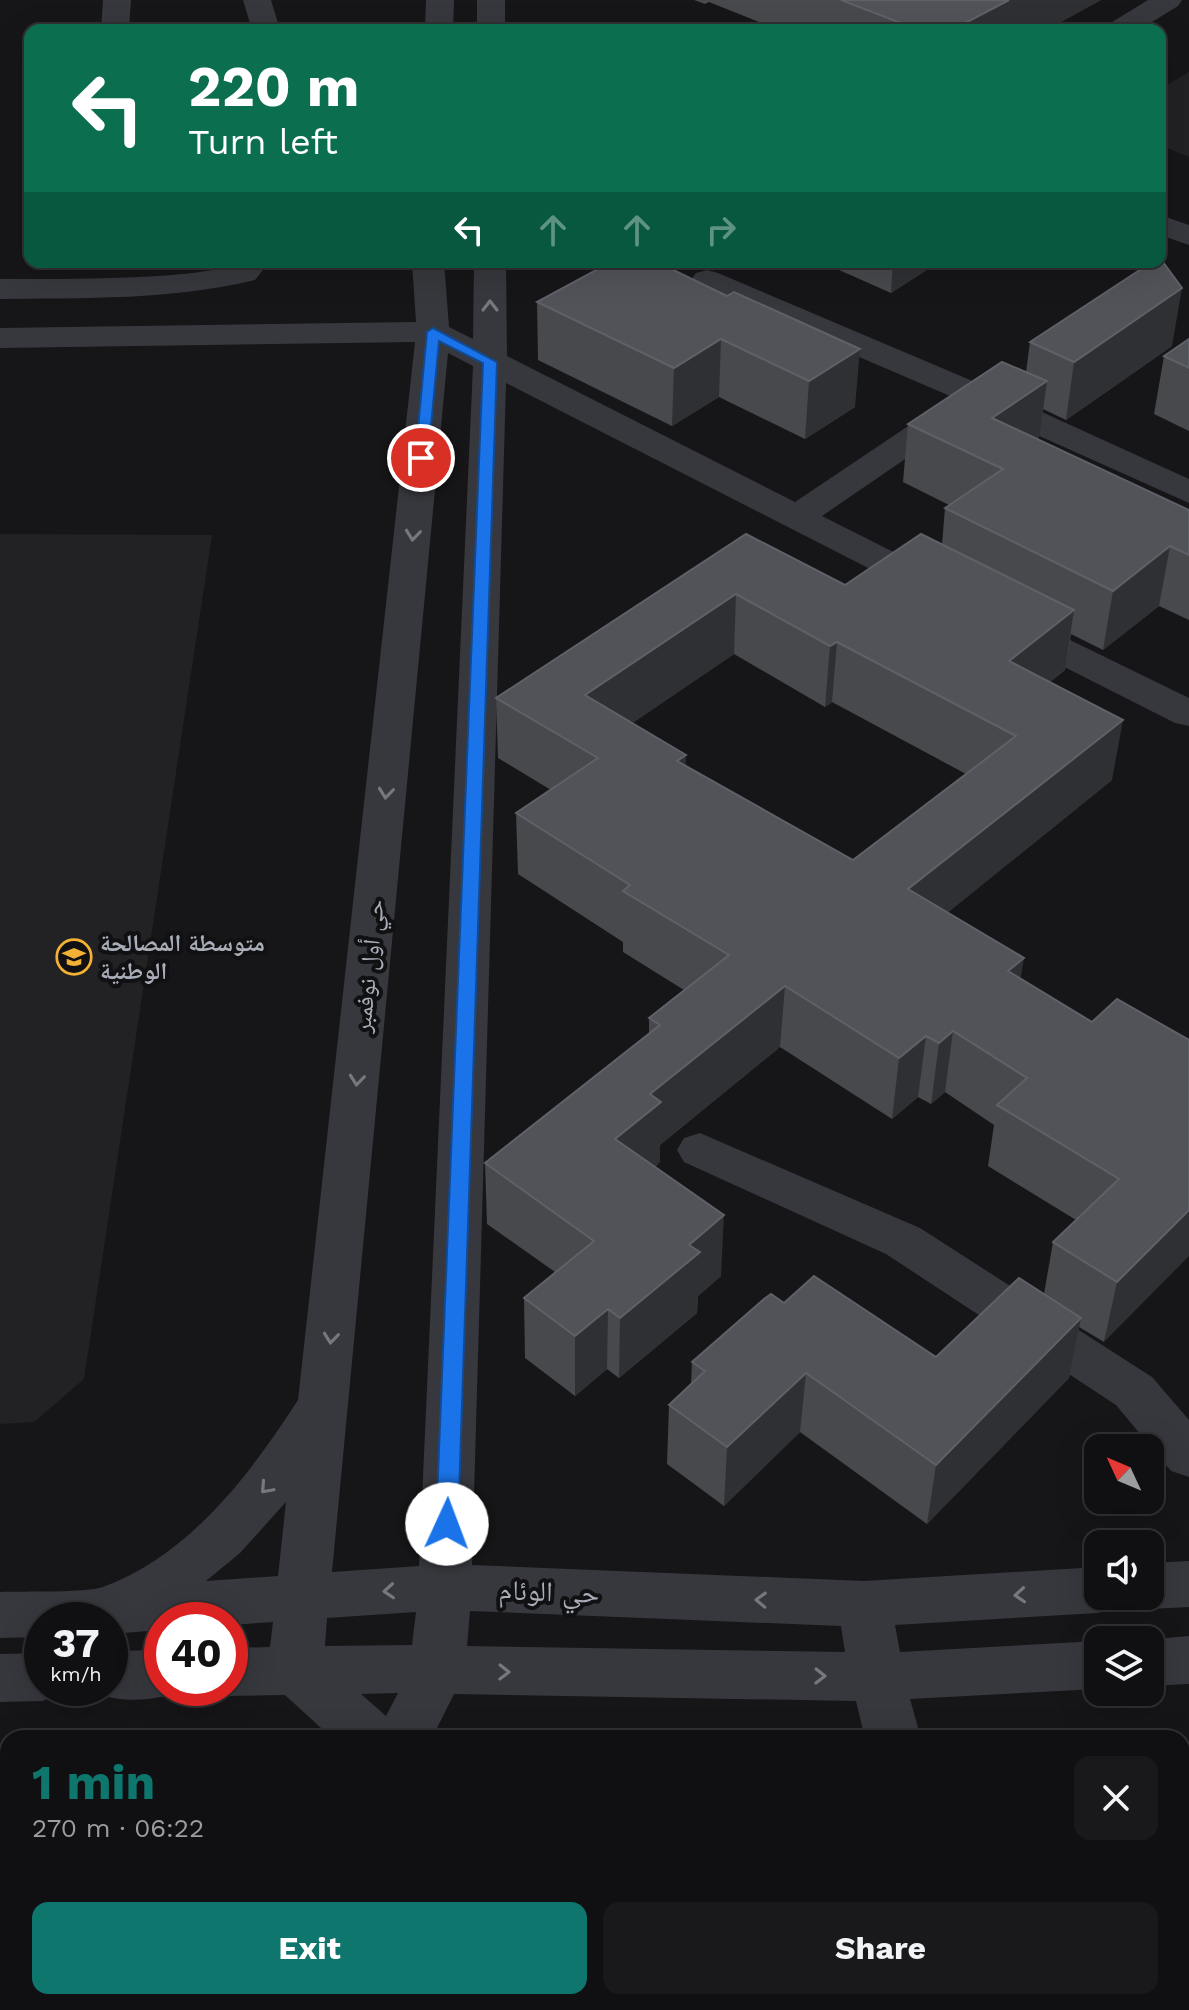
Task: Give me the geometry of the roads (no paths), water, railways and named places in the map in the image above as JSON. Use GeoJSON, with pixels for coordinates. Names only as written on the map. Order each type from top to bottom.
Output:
{"type":"FeatureCollection","features":[{"type":"Feature","properties":{"kind":"street"},"geometry":{"type":"LineString","coordinates":[[115,24],[117,0]]}},
{"type":"Feature","properties":{"kind":"street"},"geometry":{"type":"LineString","coordinates":[[257,0],[264,24]]}},
{"type":"Feature","properties":{"kind":"street"},"geometry":{"type":"LineString","coordinates":[[439,24],[440,0]]}},
{"type":"Feature","properties":{"kind":"street"},"geometry":{"type":"LineString","coordinates":[[491,0],[491,24]]}},
{"type":"Feature","properties":{"kind":"street"},"geometry":{"type":"LineString","coordinates":[[1129,24],[1168,0]]}},
{"type":"Feature","properties":{"kind":"street"},"geometry":{"type":"LineString","coordinates":[[1166,226],[1189,236]]}},
{"type":"Feature","properties":{"kind":"street"},"geometry":{"type":"LineString","coordinates":[[0,289],[99,275],[205,281],[244,273],[248,268]]}},
{"type":"Feature","properties":{"kind":"street","name":"حي أول نوفمبر"},"geometry":{"type":"LineString","coordinates":[[295,1670],[433,332],[428,268]]}},
{"type":"Feature","properties":{"kind":"street"},"geometry":{"type":"LineString","coordinates":[[408,1730],[437,1671],[445,1587],[490,362],[490,268]]}},
{"type":"Feature","properties":{"kind":"street"},"geometry":{"type":"LineString","coordinates":[[707,280],[977,395],[1189,492]]}},
{"type":"Feature","properties":{"kind":"street"},"geometry":{"type":"LineString","coordinates":[[0,338],[433,332],[795,518],[1189,714]]}},
{"type":"Feature","properties":{"kind":"street"},"geometry":{"type":"LineString","coordinates":[[795,518],[977,395]]}},
{"type":"Feature","properties":{"kind":"street"},"geometry":{"type":"LineString","coordinates":[[700,1150],[903,1241],[1134,1391],[1189,1456]]}},
{"type":"Feature","properties":{"kind":"street"},"geometry":{"type":"LineString","coordinates":[[126,1602],[175,1575],[221,1537],[274,1480],[324,1400]]}},
{"type":"Feature","properties":{"kind":"street"},"geometry":{"type":"LineString","coordinates":[[1164,1585],[1189,1584]]}},
{"type":"Feature","properties":{"kind":"street","name":"حي الوئام"},"geometry":{"type":"LineString","coordinates":[[128,1610],[445,1587],[864,1604],[1084,1591]]}},
{"type":"Feature","properties":{"kind":"street"},"geometry":{"type":"LineString","coordinates":[[864,1604],[877,1677],[891,1730]]}},
{"type":"Feature","properties":{"kind":"street","name":"حي الوئام"},"geometry":{"type":"LineString","coordinates":[[0,1615],[24,1614]]}},
{"type":"Feature","properties":{"kind":"street"},"geometry":{"type":"LineString","coordinates":[[1164,1661],[1189,1660]]}},
{"type":"Feature","properties":{"kind":"street"},"geometry":{"type":"LineString","coordinates":[[248,1671],[877,1677],[1084,1666]]}},
{"type":"Feature","properties":{"kind":"street"},"geometry":{"type":"LineString","coordinates":[[295,1670],[362,1730]]}},
{"type":"Feature","properties":{"kind":"street"},"geometry":{"type":"LineString","coordinates":[[0,1678],[24,1677]]}},
{"type":"Feature","properties":{"kind":"place","name":"متوسطة المصالحة الوطنية"},"geometry":{"type":"Point","coordinates":[74,957]}}]}
